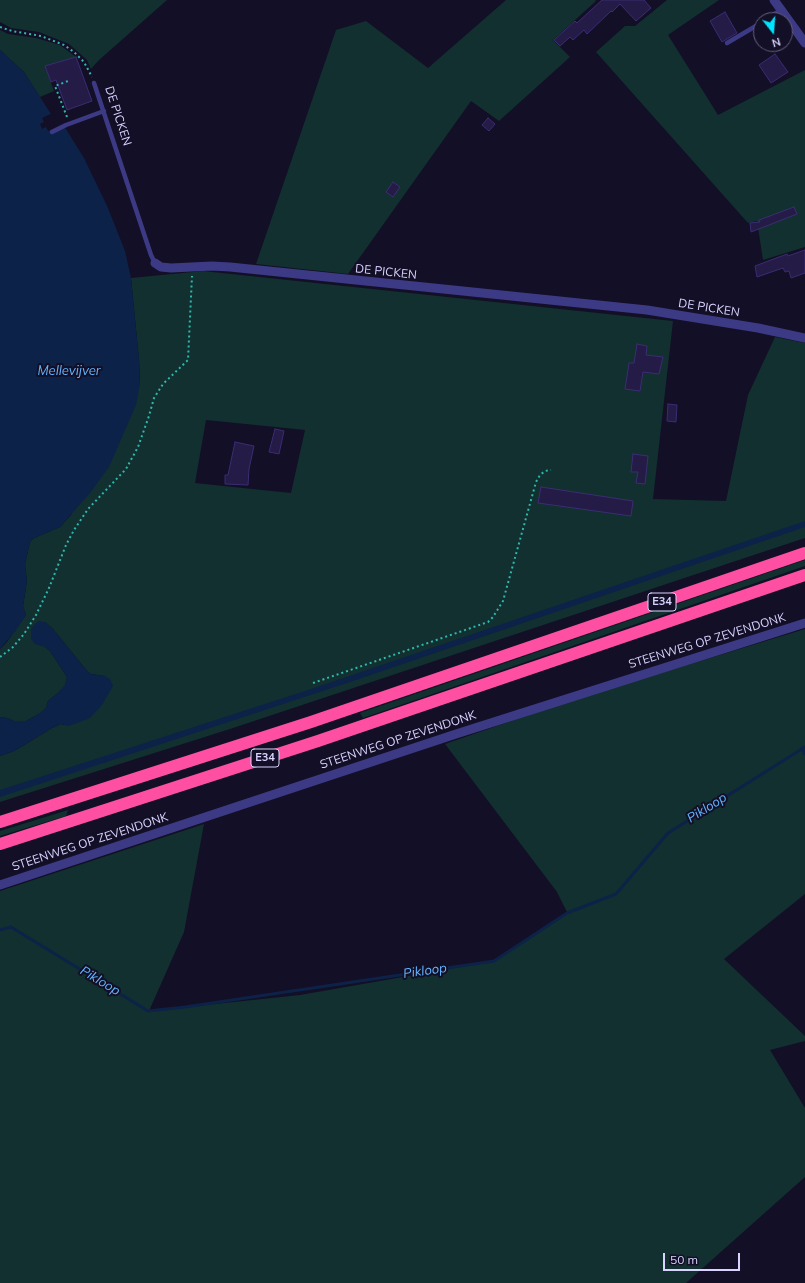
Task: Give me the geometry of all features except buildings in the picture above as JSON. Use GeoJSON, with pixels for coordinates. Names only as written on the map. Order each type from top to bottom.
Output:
{"type":"FeatureCollection","features":[{"type":"Feature","properties":{"kind":"highway","name":"E34"},"geometry":{"type":"LineString","coordinates":[[0,822],[311,722],[805,553]]}},
{"type":"Feature","properties":{"kind":"highway","name":"E34"},"geometry":{"type":"LineString","coordinates":[[0,844],[326,739],[805,575]]}},
{"type":"Feature","properties":{"kind":"highway"},"geometry":{"type":"LineString","coordinates":[[784,582],[805,584]]}},
{"type":"Feature","properties":{"kind":"street"},"geometry":{"type":"LineString","coordinates":[[774,0],[805,43]]}},
{"type":"Feature","properties":{"kind":"street","name":"DE PICKEN"},"geometry":{"type":"LineString","coordinates":[[155,264],[161,267],[171,268],[192,266],[230,267],[647,310],[758,328],[805,338]]}},
{"type":"Feature","properties":{"kind":"street","name":"STEENWEG OP ZEVENDONK"},"geometry":{"type":"LineString","coordinates":[[0,885],[456,734],[805,623]]}},
{"type":"Feature","properties":{"kind":"lane"},"geometry":{"type":"LineString","coordinates":[[727,43],[753,27]]}},
{"type":"Feature","properties":{"kind":"lane","name":"DE PICKEN"},"geometry":{"type":"LineString","coordinates":[[94,82],[155,264]]}},
{"type":"Feature","properties":{"kind":"lane"},"geometry":{"type":"LineString","coordinates":[[52,132],[104,111]]}},
{"type":"Feature","properties":{"kind":"path"},"geometry":{"type":"LineString","coordinates":[[0,28],[41,36],[64,45],[84,62],[94,82]]}},
{"type":"Feature","properties":{"kind":"path"},"geometry":{"type":"LineString","coordinates":[[68,81],[55,86],[70,124]]}},
{"type":"Feature","properties":{"kind":"path"},"geometry":{"type":"LineString","coordinates":[[0,657],[13,647],[24,634],[36,615],[49,588],[66,545],[81,519],[88,509],[126,468],[138,447],[154,398],[163,384],[188,360],[192,266]]}},
{"type":"Feature","properties":{"kind":"path"},"geometry":{"type":"LineString","coordinates":[[313,683],[488,622],[503,601],[536,482],[540,475],[545,471],[552,470]]}},
{"type":"Feature","properties":{"kind":"green space"},"geometry":{"type":"Polygon","coordinates":[[[0,0],[167,0],[98,61],[91,69],[87,60],[69,44],[39,32],[11,28],[0,22],[0,0]]]}},
{"type":"Feature","properties":{"kind":"green space"},"geometry":{"type":"Polygon","coordinates":[[[506,0],[596,1],[553,40],[570,57],[499,121],[471,101],[348,274],[256,264],[336,30],[366,21],[428,68],[506,0]]]}},
{"type":"Feature","properties":{"kind":"green space"},"geometry":{"type":"Polygon","coordinates":[[[667,0],[719,0],[668,35],[718,115],[805,70],[805,247],[763,260],[757,221],[748,223],[596,52],[625,26],[635,26],[667,0]]]}},
{"type":"Feature","properties":{"kind":"green space"},"geometry":{"type":"Polygon","coordinates":[[[0,30],[8,34],[36,38],[60,45],[76,57],[45,66],[54,91],[40,97],[24,72],[0,50],[0,30]]]}},
{"type":"Feature","properties":{"kind":"green space"},"geometry":{"type":"Polygon","coordinates":[[[203,271],[673,321],[653,499],[726,501],[748,395],[775,337],[805,343],[805,538],[230,729],[0,802],[0,756],[14,751],[52,728],[61,724],[64,725],[105,676],[91,674],[87,671],[53,629],[45,622],[45,647],[50,651],[67,677],[65,686],[48,701],[46,708],[39,714],[26,721],[14,721],[0,717],[0,649],[26,615],[23,606],[27,581],[25,564],[30,542],[34,538],[60,527],[71,515],[140,384],[131,278],[203,271]],[[206,420],[195,483],[291,493],[305,430],[206,420]]]}},
{"type":"Feature","properties":{"kind":"green space"},"geometry":{"type":"Polygon","coordinates":[[[805,560],[805,566],[363,718],[360,713],[805,560]]]}},
{"type":"Feature","properties":{"kind":"green space"},"geometry":{"type":"Polygon","coordinates":[[[805,629],[805,894],[724,959],[805,1036],[805,1041],[770,1050],[805,1108],[805,1177],[686,1283],[0,1283],[0,891],[204,824],[184,932],[149,1011],[300,995],[494,961],[567,912],[557,892],[445,744],[569,701],[805,629]]]}},
{"type":"Feature","properties":{"kind":"green space"},"geometry":{"type":"Polygon","coordinates":[[[68,810],[66,816],[0,836],[0,831],[68,810]]]}},
{"type":"Feature","properties":{"kind":"water","name":"Mellevijver"},"geometry":{"type":"Polygon","coordinates":[[[0,50],[24,72],[51,114],[55,112],[61,125],[66,129],[84,158],[108,208],[125,251],[131,278],[140,384],[136,405],[109,467],[90,493],[60,527],[34,538],[30,542],[25,564],[27,581],[23,606],[26,615],[0,649],[0,50]]]}},
{"type":"Feature","properties":{"kind":"water"},"geometry":{"type":"Polygon","coordinates":[[[805,521],[805,527],[347,683],[0,797],[0,790],[311,689],[805,521]]]}},
{"type":"Feature","properties":{"kind":"water"},"geometry":{"type":"Polygon","coordinates":[[[39,621],[45,622],[53,629],[87,671],[91,674],[105,676],[110,679],[113,686],[102,705],[90,718],[69,726],[61,724],[14,751],[0,756],[0,717],[14,721],[26,721],[39,714],[46,708],[48,701],[65,685],[67,677],[50,651],[45,647],[35,644],[31,639],[31,629],[39,621]]]}},
{"type":"Feature","properties":{"kind":"pier"},"geometry":{"type":"Polygon","coordinates":[[[55,112],[61,125],[48,131],[46,127],[42,129],[40,124],[44,122],[42,118],[55,112]]]}},
{"type":"Feature","properties":{"kind":"waterway","name":"Pikloop"},"geometry":{"type":"LineString","coordinates":[[0,930],[11,927],[148,1011],[185,1007],[494,961],[567,913],[616,894],[668,833],[805,747]]}},
{"type":"Feature","properties":{"kind":"waterway","name":"Pikloop"},"geometry":{"type":"LineString","coordinates":[[802,748],[805,754]]}}]}
